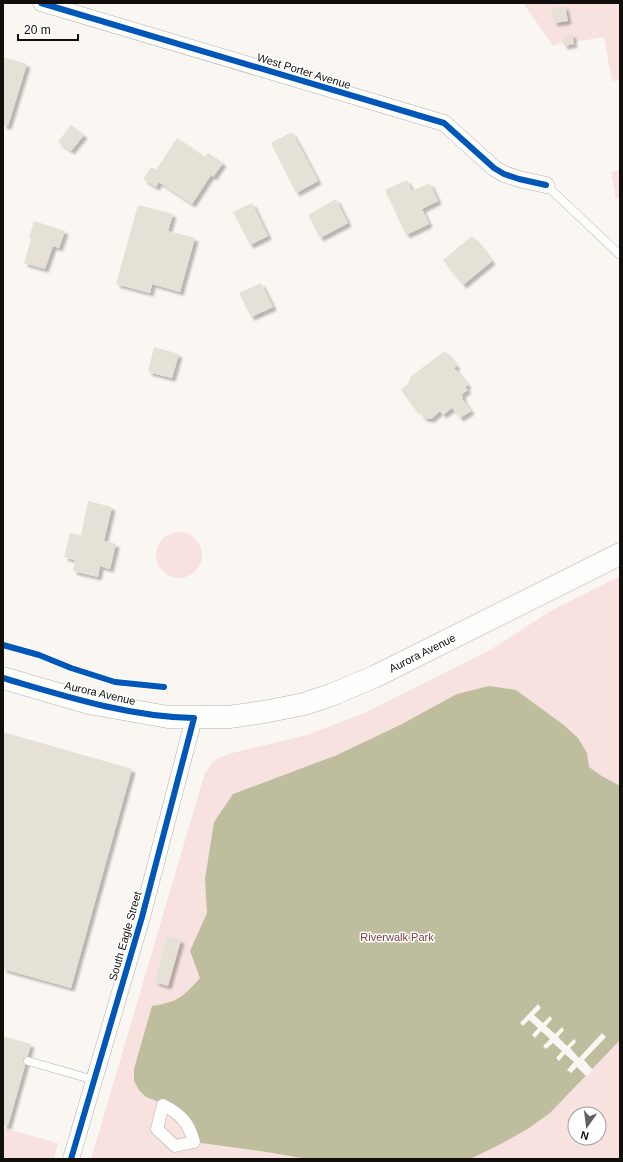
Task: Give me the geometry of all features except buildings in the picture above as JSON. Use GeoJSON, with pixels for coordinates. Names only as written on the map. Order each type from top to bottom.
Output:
{"type":"FeatureCollection","features":[{"type":"Feature","properties":{"kind":"main road","name":"Aurora Avenue"},"geometry":{"type":"LineString","coordinates":[[3,678],[89,703],[168,717],[230,717],[304,704],[331,695],[381,674],[620,554]]}},
{"type":"Feature","properties":{"kind":"street","name":"West Porter Avenue"},"geometry":{"type":"LineString","coordinates":[[40,3],[444,123],[494,168],[504,174],[518,179],[546,186]]}},
{"type":"Feature","properties":{"kind":"street","name":"South Eagle Street"},"geometry":{"type":"LineString","coordinates":[[71,1159],[144,909],[194,718]]}},
{"type":"Feature","properties":{"kind":"lane"},"geometry":{"type":"LineString","coordinates":[[546,186],[620,255]]}},
{"type":"Feature","properties":{"kind":"lane"},"geometry":{"type":"LineString","coordinates":[[28,1061],[94,1080]]}},
{"type":"Feature","properties":{"kind":"green space"},"geometry":{"type":"Polygon","coordinates":[[[523,3],[620,3],[620,80],[612,81],[604,37],[574,42],[574,44],[564,46],[563,43],[553,46],[523,3]]]}},
{"type":"Feature","properties":{"kind":"green space"},"geometry":{"type":"Polygon","coordinates":[[[620,170],[620,197],[616,199],[611,172],[620,170]]]}},
{"type":"Feature","properties":{"kind":"green space"},"geometry":{"type":"Polygon","coordinates":[[[184,532],[196,538],[201,546],[201,564],[196,572],[188,577],[174,578],[162,572],[157,564],[156,550],[162,538],[170,533],[184,532]]]}},
{"type":"Feature","properties":{"kind":"green space","name":"Riverwalk Park"},"geometry":{"type":"Polygon","coordinates":[[[620,576],[620,1159],[91,1159],[204,776],[212,762],[228,754],[307,735],[364,713],[490,650],[554,609],[620,576]]]}},
{"type":"Feature","properties":{"kind":"green space"},"geometry":{"type":"Polygon","coordinates":[[[3,1128],[58,1143],[54,1159],[3,1159],[3,1128]]]}},
{"type":"Feature","properties":{"kind":"shaded area","name":"Riverwalk Park"},"geometry":{"type":"Polygon","coordinates":[[[489,686],[516,690],[565,726],[578,738],[587,753],[589,767],[620,786],[619,1041],[550,1113],[529,1128],[470,1159],[307,1159],[194,1142],[191,1130],[157,1101],[146,1097],[139,1090],[134,1081],[134,1069],[152,1006],[168,1003],[179,998],[200,978],[190,951],[207,913],[205,879],[214,822],[233,794],[337,755],[400,725],[457,694],[489,686]]]}},
{"type":"Feature","properties":{"kind":"pier"},"geometry":{"type":"Polygon","coordinates":[[[538,1004],[541,1008],[534,1015],[543,1023],[550,1016],[552,1019],[546,1026],[555,1034],[562,1027],[564,1030],[558,1037],[567,1046],[574,1039],[576,1042],[570,1048],[579,1058],[602,1033],[606,1037],[584,1060],[593,1070],[587,1077],[577,1067],[571,1073],[567,1070],[574,1062],[565,1054],[559,1061],[556,1058],[562,1051],[553,1043],[546,1049],[543,1046],[550,1039],[541,1031],[535,1038],[532,1035],[538,1028],[529,1020],[523,1026],[520,1023],[538,1004]]]}},
{"type":"Feature","properties":{"kind":"cycle path"},"geometry":{"type":"LineString","coordinates":[[41,3],[444,123],[494,168],[504,174],[519,179],[546,185]]}},
{"type":"Feature","properties":{"kind":"cycle path"},"geometry":{"type":"LineString","coordinates":[[3,645],[39,655],[71,668],[115,682],[164,687]]}},
{"type":"Feature","properties":{"kind":"cycle path"},"geometry":{"type":"LineString","coordinates":[[3,678],[121,710],[170,717],[194,718],[142,917],[71,1159]]}}]}
